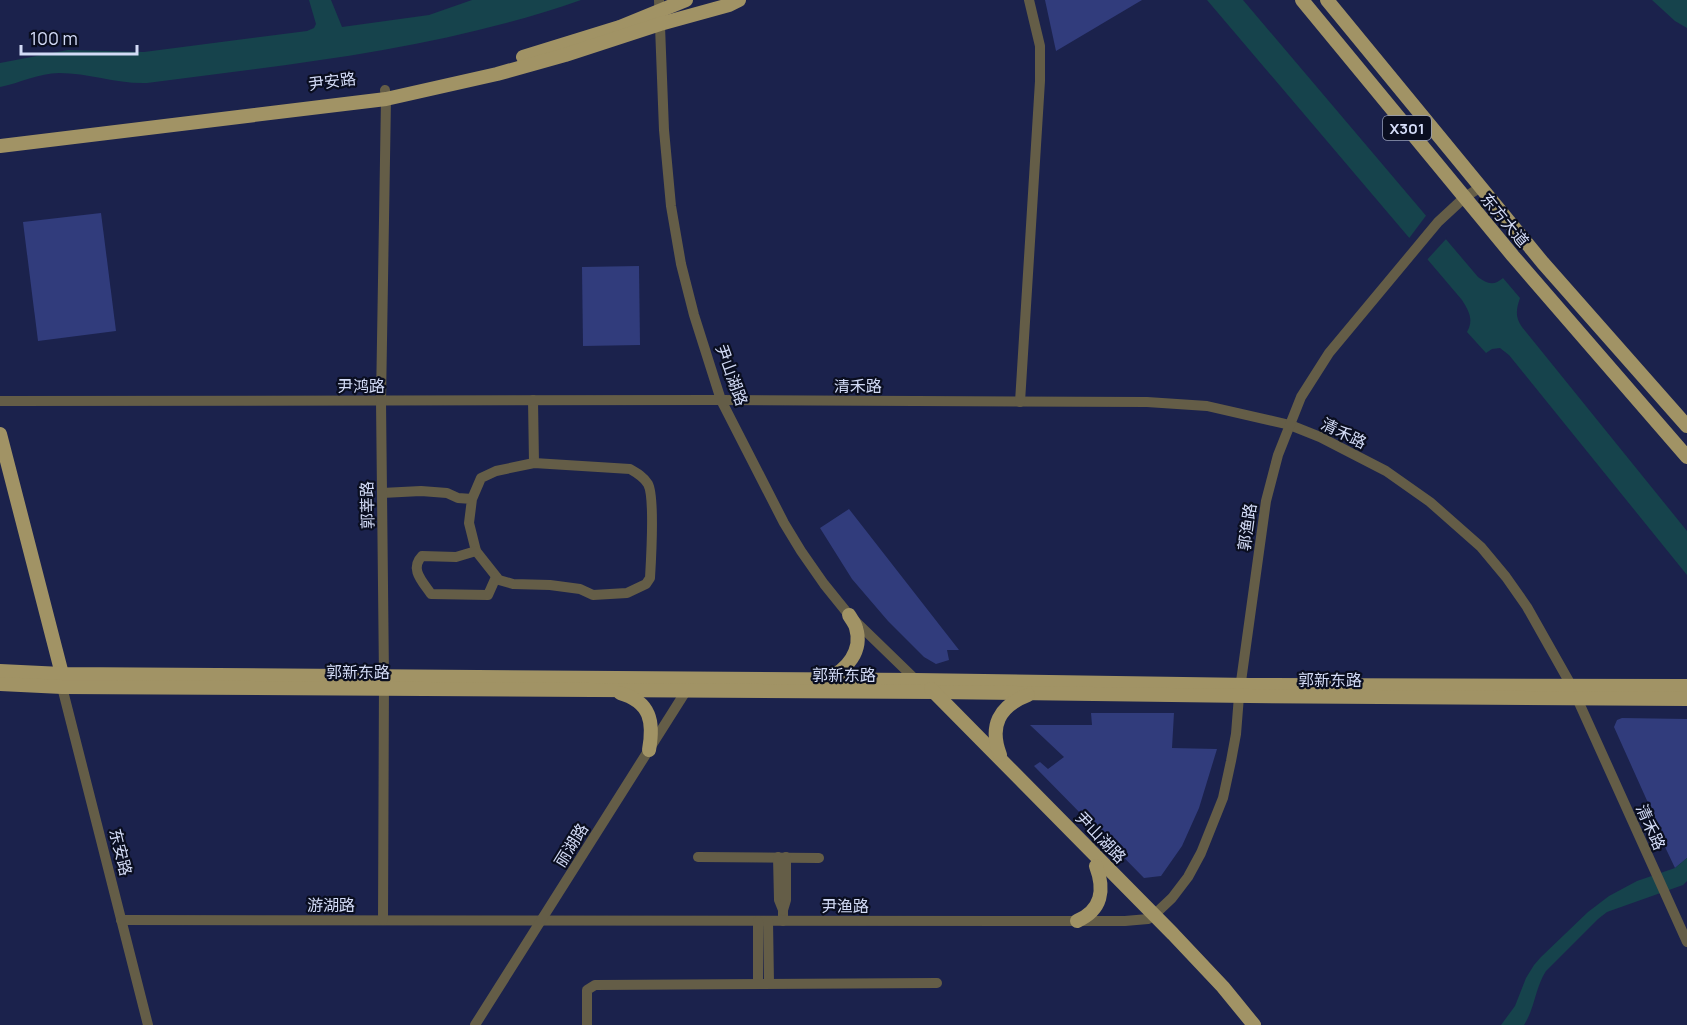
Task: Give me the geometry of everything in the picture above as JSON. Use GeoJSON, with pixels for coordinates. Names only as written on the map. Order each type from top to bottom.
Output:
{"type":"FeatureCollection","features":[{"type":"Feature","properties":{"kind":"main road"},"geometry":{"type":"LineString","coordinates":[[660,12],[680,0]]}},
{"type":"Feature","properties":{"kind":"main road"},"geometry":{"type":"LineString","coordinates":[[660,12],[686,0]]}},
{"type":"Feature","properties":{"kind":"main road"},"geometry":{"type":"LineString","coordinates":[[660,12],[715,0]]}},
{"type":"Feature","properties":{"kind":"main road"},"geometry":{"type":"LineString","coordinates":[[660,12],[729,5],[739,0]]}},
{"type":"Feature","properties":{"kind":"main road","name":"东方大道"},"geometry":{"type":"LineString","coordinates":[[1302,0],[1585,340],[1687,458]]}},
{"type":"Feature","properties":{"kind":"main road","name":"东方大道"},"geometry":{"type":"LineString","coordinates":[[1326,0],[1551,272],[1687,426]]}},
{"type":"Feature","properties":{"kind":"main road","name":"尹安路"},"geometry":{"type":"LineString","coordinates":[[0,146],[386,95],[497,74],[565,56],[660,12]]}},
{"type":"Feature","properties":{"kind":"main road","name":"尹安路"},"geometry":{"type":"LineString","coordinates":[[0,136],[386,95]]}},
{"type":"Feature","properties":{"kind":"main road","name":"东安路"},"geometry":{"type":"LineString","coordinates":[[0,434],[59,678]]}},
{"type":"Feature","properties":{"kind":"main road","name":"东安路"},"geometry":{"type":"LineString","coordinates":[[0,465],[59,678]]}},
{"type":"Feature","properties":{"kind":"main road"},"geometry":{"type":"LineString","coordinates":[[823,680],[843,670],[857,646],[856,628],[849,615]]}},
{"type":"Feature","properties":{"kind":"main road","name":"郭新东路"},"geometry":{"type":"LineString","coordinates":[[0,671],[59,678],[924,688],[1574,692],[1687,699]]}},
{"type":"Feature","properties":{"kind":"main road","name":"郭新东路"},"geometry":{"type":"LineString","coordinates":[[0,684],[59,678]]}},
{"type":"Feature","properties":{"kind":"main road","name":"郭新东路"},"geometry":{"type":"LineString","coordinates":[[384,683],[609,690],[823,680],[924,688],[1035,693],[1240,690]]}},
{"type":"Feature","properties":{"kind":"main road","name":"郭新东路"},"geometry":{"type":"LineString","coordinates":[[1574,692],[1687,686]]}},
{"type":"Feature","properties":{"kind":"main road","name":"尹山湖路"},"geometry":{"type":"LineString","coordinates":[[924,688],[1002,760],[1151,917],[1245,1025]]}},
{"type":"Feature","properties":{"kind":"main road","name":"尹山湖路"},"geometry":{"type":"LineString","coordinates":[[924,688],[1096,867],[1223,987],[1254,1025]]}},
{"type":"Feature","properties":{"kind":"main road"},"geometry":{"type":"LineString","coordinates":[[609,690],[635,699],[646,711],[650,717],[652,730],[649,750]]}},
{"type":"Feature","properties":{"kind":"main road"},"geometry":{"type":"LineString","coordinates":[[1002,760],[995,737],[999,717],[1013,702],[1035,693]]}},
{"type":"Feature","properties":{"kind":"main road"},"geometry":{"type":"LineString","coordinates":[[1077,921],[1090,914],[1099,898],[1101,880],[1096,867]]}},
{"type":"Feature","properties":{"kind":"street"},"geometry":{"type":"LineString","coordinates":[[1020,402],[1040,81],[1040,46],[1029,0]]}},
{"type":"Feature","properties":{"kind":"street","name":"尹山湖路"},"geometry":{"type":"LineString","coordinates":[[660,12],[664,130],[671,206],[681,264],[721,400],[783,523],[824,584],[849,615],[924,688]]}},
{"type":"Feature","properties":{"kind":"street","name":"郭莘路"},"geometry":{"type":"LineString","coordinates":[[382,920],[384,683],[381,400],[386,95]]}},
{"type":"Feature","properties":{"kind":"street","name":"郭渔路"},"geometry":{"type":"LineString","coordinates":[[1151,917],[1172,898],[1188,877],[1201,853],[1223,798],[1236,734],[1266,501],[1278,455],[1301,397],[1329,353],[1438,222],[1465,197],[1481,187]]}},
{"type":"Feature","properties":{"kind":"street"},"geometry":{"type":"LineString","coordinates":[[533,400],[534,464]]}},
{"type":"Feature","properties":{"kind":"street","name":"清禾路"},"geometry":{"type":"LineString","coordinates":[[721,400],[1148,402],[1207,406],[1290,425],[1320,437],[1386,471],[1430,502],[1481,547],[1506,577],[1527,608],[1574,692],[1687,942]]}},
{"type":"Feature","properties":{"kind":"street","name":"尹鸿路"},"geometry":{"type":"LineString","coordinates":[[0,401],[721,400]]}},
{"type":"Feature","properties":{"kind":"street"},"geometry":{"type":"LineString","coordinates":[[534,464],[630,469],[641,476],[649,486],[652,518],[650,578],[646,584],[627,593],[593,595],[580,589],[513,584],[499,580],[476,551],[470,523],[472,499],[481,478],[496,471],[534,464]]}},
{"type":"Feature","properties":{"kind":"street"},"geometry":{"type":"LineString","coordinates":[[382,493],[447,493],[459,498],[472,499]]}},
{"type":"Feature","properties":{"kind":"street"},"geometry":{"type":"LineString","coordinates":[[476,551],[456,557],[422,556],[417,561],[416,569],[431,594],[488,595],[495,577]]}},
{"type":"Feature","properties":{"kind":"street","name":"东安路"},"geometry":{"type":"LineString","coordinates":[[59,678],[148,1025]]}},
{"type":"Feature","properties":{"kind":"street","name":"丽湖路"},"geometry":{"type":"LineString","coordinates":[[475,1025],[649,750],[686,685]]}},
{"type":"Feature","properties":{"kind":"street"},"geometry":{"type":"LineString","coordinates":[[698,857],[819,858]]}},
{"type":"Feature","properties":{"kind":"street"},"geometry":{"type":"LineString","coordinates":[[782,857],[786,900],[783,915]]}},
{"type":"Feature","properties":{"kind":"street","name":"尹渔路"},"geometry":{"type":"LineString","coordinates":[[541,921],[763,921],[783,915],[1077,921],[1125,921],[1151,917]]}},
{"type":"Feature","properties":{"kind":"street","name":"游湖路"},"geometry":{"type":"LineString","coordinates":[[121,920],[541,921]]}},
{"type":"Feature","properties":{"kind":"street"},"geometry":{"type":"LineString","coordinates":[[763,921],[764,983]]}},
{"type":"Feature","properties":{"kind":"street"},"geometry":{"type":"LineString","coordinates":[[587,1025],[587,990],[595,985],[937,983]]}},
{"type":"Feature","properties":{"kind":"shaded area"},"geometry":{"type":"Polygon","coordinates":[[[309,0],[331,0],[342,27],[429,15],[472,0],[581,0],[475,31],[367,53],[147,83],[125,82],[70,73],[52,73],[0,87],[0,63],[68,50],[144,52],[307,31],[314,28],[316,24],[309,0]]]}},
{"type":"Feature","properties":{"kind":"shaded area"},"geometry":{"type":"Polygon","coordinates":[[[1045,0],[1142,0],[1056,51],[1045,0]]]}},
{"type":"Feature","properties":{"kind":"shaded area"},"geometry":{"type":"Polygon","coordinates":[[[1207,0],[1243,0],[1478,277],[1490,283],[1503,278],[1520,298],[1517,313],[1522,327],[1687,531],[1687,575],[1509,355],[1500,348],[1486,353],[1467,332],[1470,316],[1462,300],[1207,0]]]}},
{"type":"Feature","properties":{"kind":"shaded area"},"geometry":{"type":"Polygon","coordinates":[[[1652,0],[1687,0],[1687,28],[1675,21],[1652,0]]]}},
{"type":"Feature","properties":{"kind":"shaded area"},"geometry":{"type":"Polygon","coordinates":[[[101,213],[116,331],[38,341],[23,222],[101,213]]]}},
{"type":"Feature","properties":{"kind":"shaded area"},"geometry":{"type":"Polygon","coordinates":[[[639,266],[640,345],[583,346],[582,267],[639,266]]]}},
{"type":"Feature","properties":{"kind":"shaded area"},"geometry":{"type":"Polygon","coordinates":[[[849,509],[959,650],[947,650],[949,660],[936,664],[924,657],[888,621],[852,579],[820,528],[849,509]]]}},
{"type":"Feature","properties":{"kind":"shaded area"},"geometry":{"type":"Polygon","coordinates":[[[1091,713],[1174,713],[1172,748],[1217,749],[1199,808],[1182,846],[1161,876],[1144,878],[1034,766],[1040,762],[1048,769],[1064,757],[1030,725],[1092,725],[1091,713]]]}},
{"type":"Feature","properties":{"kind":"shaded area"},"geometry":{"type":"Polygon","coordinates":[[[1622,718],[1687,719],[1687,858],[1675,868],[1614,727],[1617,720],[1622,718]]]}},
{"type":"Feature","properties":{"kind":"shaded area"},"geometry":{"type":"Polygon","coordinates":[[[1687,858],[1687,881],[1683,885],[1607,912],[1546,971],[1524,1025],[1501,1025],[1515,1006],[1534,965],[1588,912],[1609,896],[1637,881],[1675,868],[1687,858]]]}},
{"type":"Feature","properties":{"kind":"pier"},"geometry":{"type":"Polygon","coordinates":[[[1428,213],[1447,238],[1425,262],[1407,241],[1428,213]]]}}]}
